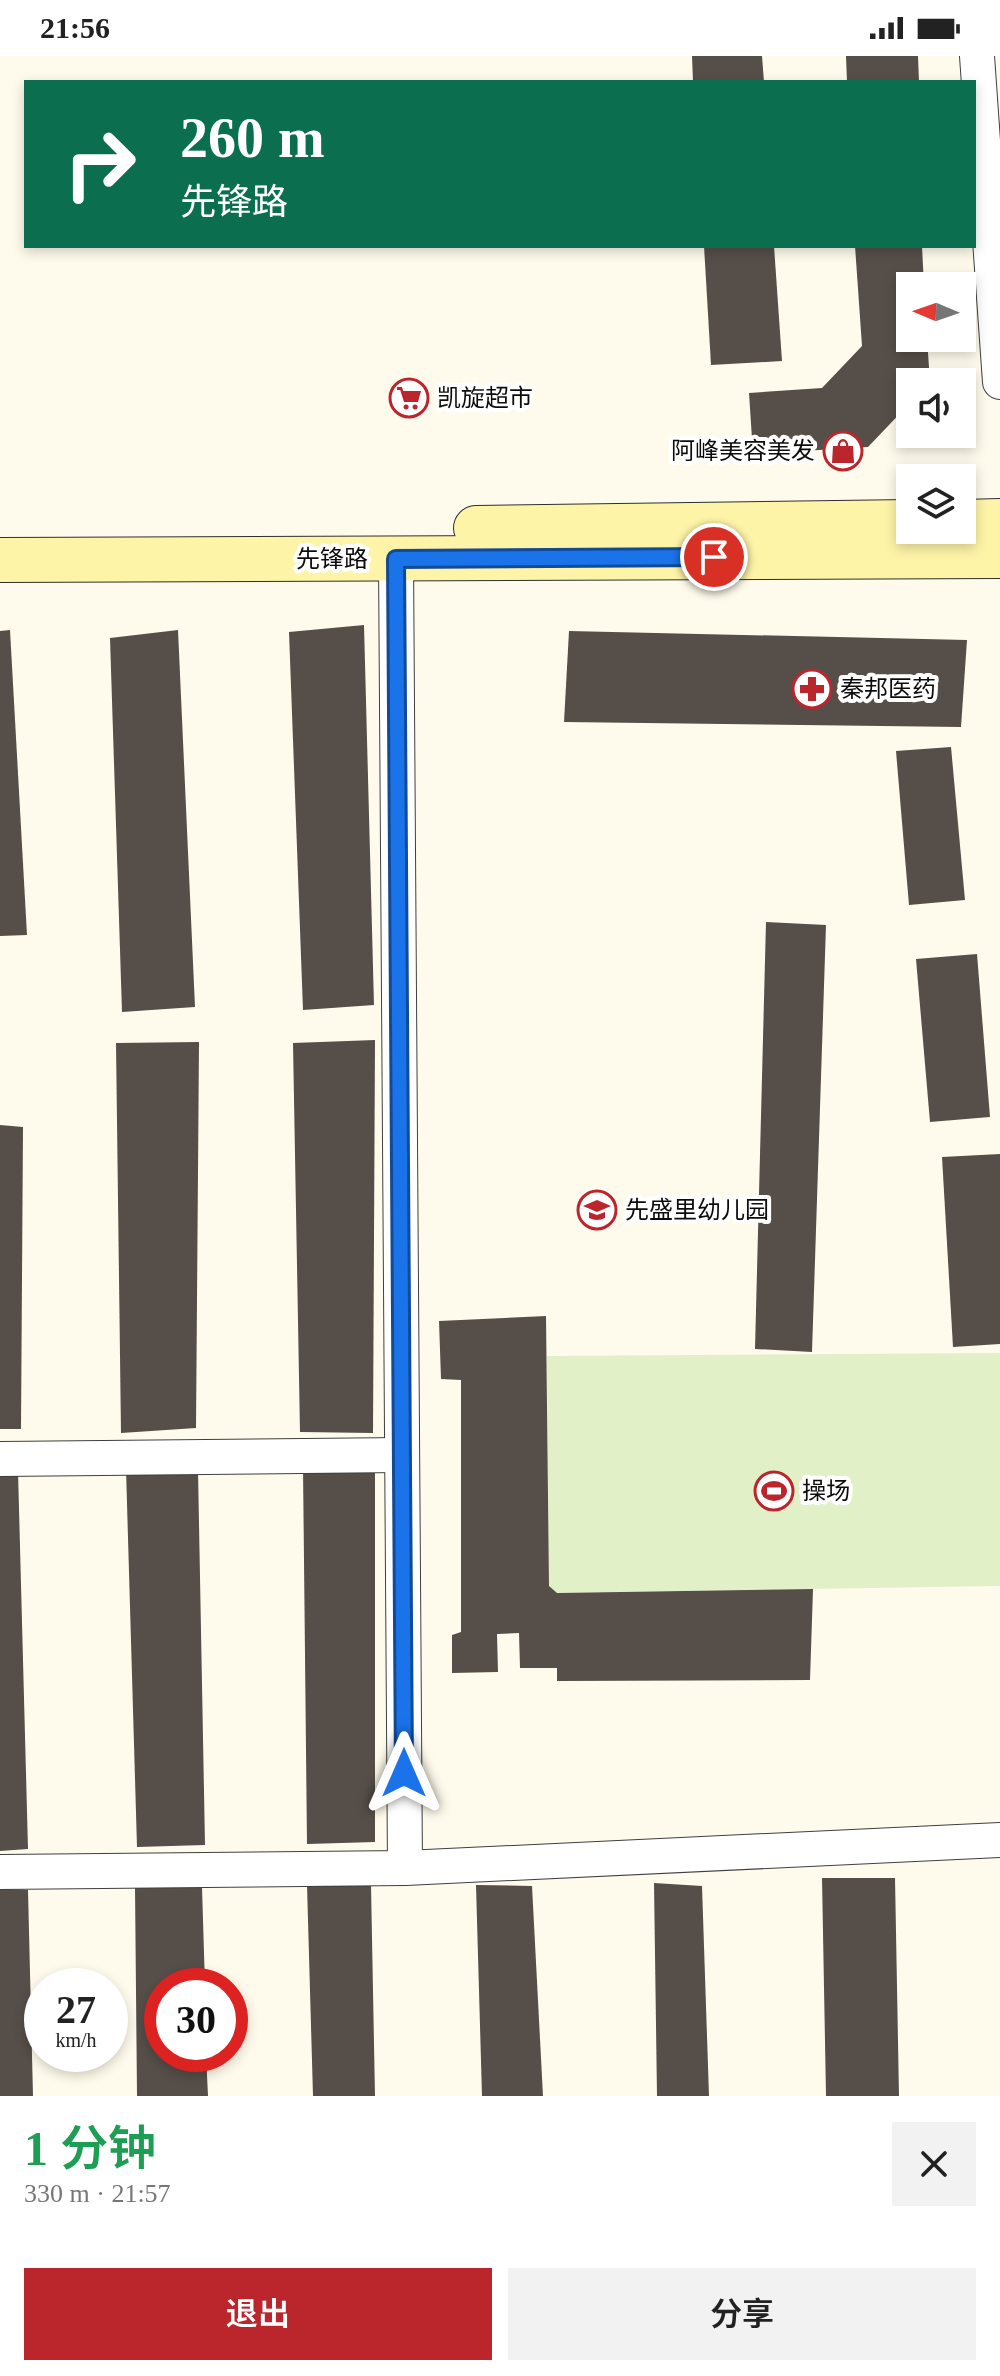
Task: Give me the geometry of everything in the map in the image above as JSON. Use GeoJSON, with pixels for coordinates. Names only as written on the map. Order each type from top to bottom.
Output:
{"type":"FeatureCollection","features":[{"type":"Feature","properties":{"kind":"street"},"geometry":{"type":"LineString","coordinates":[[977,56],[1000,382]]}},
{"type":"Feature","properties":{"kind":"street"},"geometry":{"type":"LineString","coordinates":[[976,522],[1000,521]]}},
{"type":"Feature","properties":{"kind":"street"},"geometry":{"type":"LineString","coordinates":[[0,533],[896,522]]}},
{"type":"Feature","properties":{"kind":"street","name":"先锋路"},"geometry":{"type":"LineString","coordinates":[[0,560],[1000,556]]}},
{"type":"Feature","properties":{"kind":"street"},"geometry":{"type":"LineString","coordinates":[[396,559],[405,1868]]}},
{"type":"Feature","properties":{"kind":"street"},"geometry":{"type":"LineString","coordinates":[[0,1459],[402,1455]]}},
{"type":"Feature","properties":{"kind":"street"},"geometry":{"type":"LineString","coordinates":[[0,1872],[405,1868],[1000,1840]]}},
{"type":"Feature","properties":{"kind":"green space","name":"操场"},"geometry":{"type":"Polygon","coordinates":[[[1000,1353],[1000,1586],[549,1593],[547,1356],[1000,1353]]]}},
{"type":"Feature","properties":{"kind":"building"},"geometry":{"type":"Polygon","coordinates":[[[692,56],[762,56],[764,80],[693,80],[692,56]]]}},
{"type":"Feature","properties":{"kind":"building"},"geometry":{"type":"Polygon","coordinates":[[[846,56],[918,56],[919,80],[847,80],[846,56]]]}},
{"type":"Feature","properties":{"kind":"building"},"geometry":{"type":"Polygon","coordinates":[[[704,248],[774,248],[782,361],[711,365],[704,248]]]}},
{"type":"Feature","properties":{"kind":"building"},"geometry":{"type":"Polygon","coordinates":[[[855,248],[922,248],[923,272],[896,272],[896,352],[928,352],[929,368],[896,368],[896,418],[868,447],[753,454],[749,393],[822,388],[862,346],[855,248]]]}},
{"type":"Feature","properties":{"kind":"building"},"geometry":{"type":"Polygon","coordinates":[[[364,625],[374,1005],[303,1010],[289,632],[364,625]]]}},
{"type":"Feature","properties":{"kind":"building"},"geometry":{"type":"Polygon","coordinates":[[[10,630],[27,935],[0,936],[0,631],[10,630]]]}},
{"type":"Feature","properties":{"kind":"building"},"geometry":{"type":"Polygon","coordinates":[[[178,630],[195,1007],[122,1012],[110,638],[178,630]]]}},
{"type":"Feature","properties":{"kind":"building"},"geometry":{"type":"Polygon","coordinates":[[[569,631],[967,640],[961,727],[564,722],[569,631]]]}},
{"type":"Feature","properties":{"kind":"building"},"geometry":{"type":"Polygon","coordinates":[[[951,747],[965,900],[909,905],[896,751],[951,747]]]}},
{"type":"Feature","properties":{"kind":"building"},"geometry":{"type":"Polygon","coordinates":[[[766,922],[826,925],[812,1352],[755,1349],[766,922]]]}},
{"type":"Feature","properties":{"kind":"building"},"geometry":{"type":"Polygon","coordinates":[[[977,954],[990,1117],[930,1122],[916,959],[977,954]]]}},
{"type":"Feature","properties":{"kind":"building"},"geometry":{"type":"Polygon","coordinates":[[[375,1040],[373,1433],[300,1432],[293,1043],[375,1040]]]}},
{"type":"Feature","properties":{"kind":"building"},"geometry":{"type":"Polygon","coordinates":[[[199,1042],[196,1428],[121,1433],[116,1043],[199,1042]]]}},
{"type":"Feature","properties":{"kind":"building"},"geometry":{"type":"Polygon","coordinates":[[[0,1125],[23,1127],[21,1429],[0,1429],[0,1125]]]}},
{"type":"Feature","properties":{"kind":"building"},"geometry":{"type":"Polygon","coordinates":[[[1000,1154],[1000,1344],[953,1347],[942,1157],[1000,1154]]]}},
{"type":"Feature","properties":{"kind":"building"},"geometry":{"type":"Polygon","coordinates":[[[546,1316],[549,1586],[557,1593],[813,1589],[810,1680],[557,1681],[557,1668],[520,1668],[519,1633],[497,1634],[498,1672],[452,1673],[452,1635],[461,1632],[461,1380],[441,1379],[439,1321],[546,1316]]]}},
{"type":"Feature","properties":{"kind":"building"},"geometry":{"type":"Polygon","coordinates":[[[303,1466],[375,1468],[375,1842],[307,1844],[303,1466]]]}},
{"type":"Feature","properties":{"kind":"building"},"geometry":{"type":"Polygon","coordinates":[[[126,1469],[198,1470],[205,1845],[137,1847],[126,1469]]]}},
{"type":"Feature","properties":{"kind":"building"},"geometry":{"type":"Polygon","coordinates":[[[0,1471],[18,1471],[28,1849],[0,1851],[0,1471]]]}},
{"type":"Feature","properties":{"kind":"building"},"geometry":{"type":"Polygon","coordinates":[[[822,1878],[895,1878],[899,2096],[826,2096],[822,1878]]]}},
{"type":"Feature","properties":{"kind":"building"},"geometry":{"type":"Polygon","coordinates":[[[654,1883],[702,1886],[709,2096],[657,2096],[654,1883]]]}},
{"type":"Feature","properties":{"kind":"building"},"geometry":{"type":"Polygon","coordinates":[[[307,1885],[371,1885],[375,2096],[313,2096],[307,1885]]]}},
{"type":"Feature","properties":{"kind":"building"},"geometry":{"type":"Polygon","coordinates":[[[476,1885],[532,1886],[543,2096],[482,2096],[476,1885]]]}},
{"type":"Feature","properties":{"kind":"building"},"geometry":{"type":"Polygon","coordinates":[[[135,1887],[202,1887],[204,1968],[144,1968],[144,2072],[207,2072],[208,2096],[137,2096],[135,1887]]]}},
{"type":"Feature","properties":{"kind":"building"},"geometry":{"type":"Polygon","coordinates":[[[0,1889],[28,1890],[30,1968],[24,1968],[24,2072],[32,2072],[33,2096],[0,2096],[0,1889]]]}},
{"type":"Feature","properties":{"kind":"place","name":"凯旋超市"},"geometry":{"type":"Point","coordinates":[409,398]}},
{"type":"Feature","properties":{"kind":"place","name":"阿峰美容美发"},"geometry":{"type":"Point","coordinates":[843,451]}},
{"type":"Feature","properties":{"kind":"place","name":"秦邦医药"},"geometry":{"type":"Point","coordinates":[812,689]}},
{"type":"Feature","properties":{"kind":"place","name":"先盛里幼儿园"},"geometry":{"type":"Point","coordinates":[597,1210]}},
{"type":"Feature","properties":{"kind":"place","name":"操场"},"geometry":{"type":"Point","coordinates":[774,1491]}},
{"type":"Feature","properties":{"kind":"route"},"geometry":{"type":"LineString","coordinates":[[404,1773],[396,559],[714,557]]}}]}
